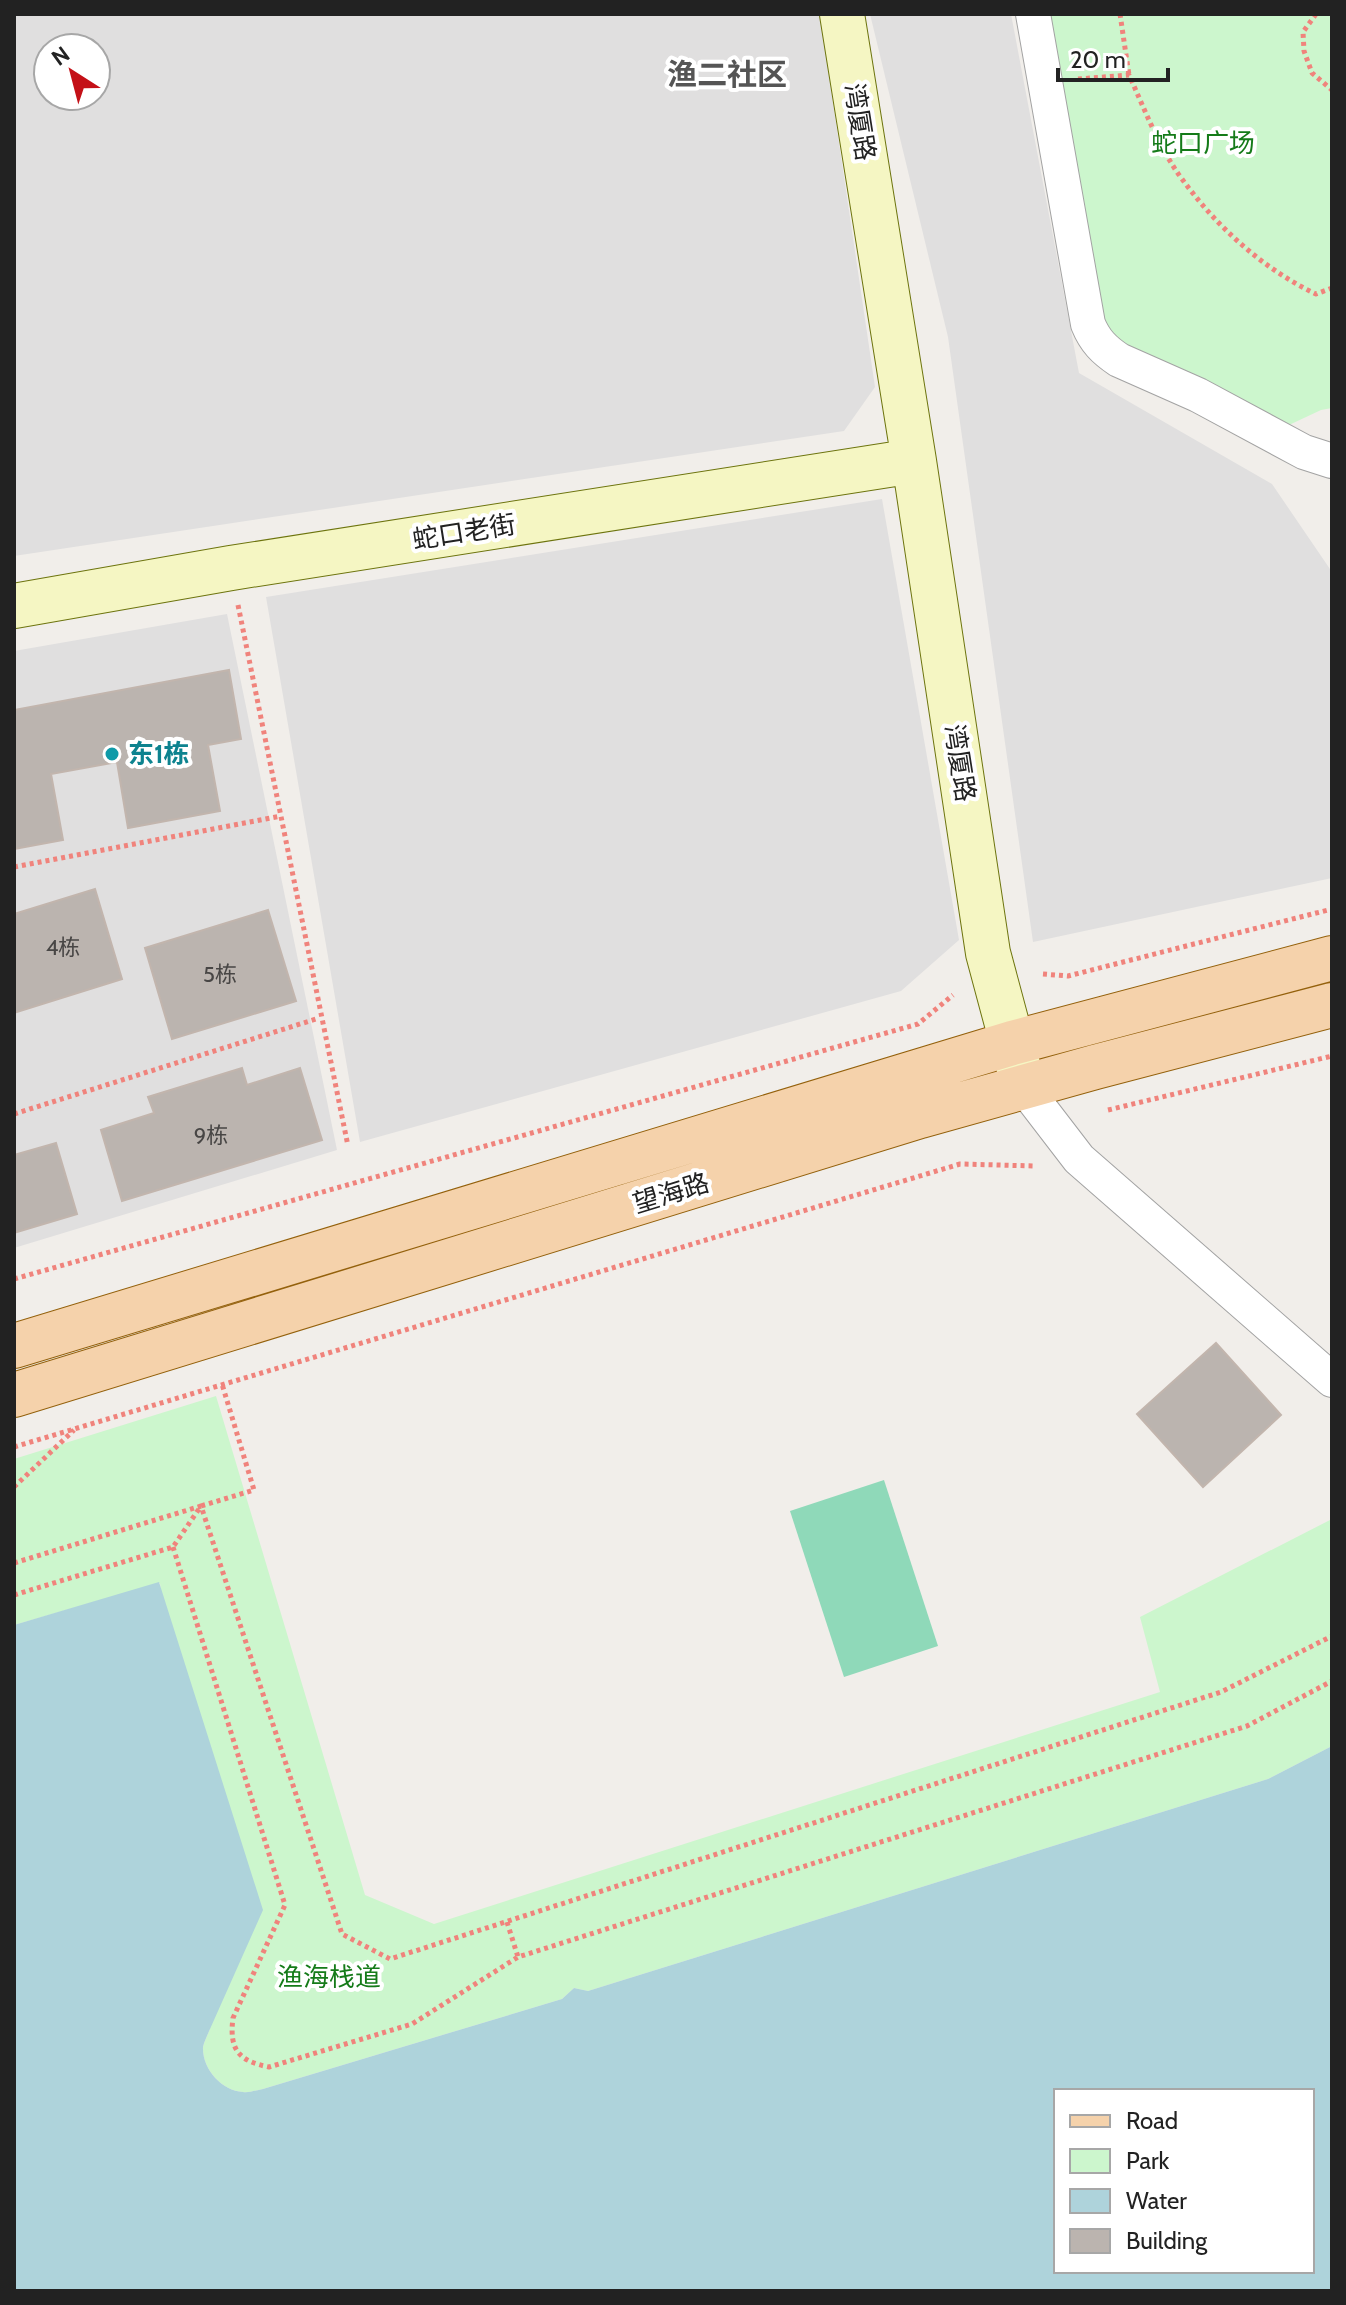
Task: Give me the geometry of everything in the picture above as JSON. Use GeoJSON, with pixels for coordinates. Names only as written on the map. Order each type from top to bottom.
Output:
{"type":"FeatureCollection","features":[{"type":"Feature","properties":{"kind":"main road","name":"望海路"},"geometry":{"type":"LineString","coordinates":[[14,1346],[1012,1043],[1332,958]]}},
{"type":"Feature","properties":{"kind":"main road","name":"望海路"},"geometry":{"type":"LineString","coordinates":[[14,1395],[1023,1086],[1332,1005]]}},
{"type":"Feature","properties":{"kind":"street","name":"湾厦路"},"geometry":{"type":"LineString","coordinates":[[842,14],[914,461],[988,953],[1023,1086],[1079,1159],[1332,1380]]}},
{"type":"Feature","properties":{"kind":"street"},"geometry":{"type":"LineString","coordinates":[[1033,14],[1088,324],[1099,344],[1119,360],[1198,395],[1304,452],[1332,461]]}},
{"type":"Feature","properties":{"kind":"street","name":"蛇口老街"},"geometry":{"type":"LineString","coordinates":[[14,606],[231,568],[914,461]]}},
{"type":"Feature","properties":{"kind":"path"},"geometry":{"type":"LineString","coordinates":[[1120,14],[1129,75],[1147,116],[1181,178],[1231,236],[1291,282],[1316,294],[1332,288]]}},
{"type":"Feature","properties":{"kind":"path"},"geometry":{"type":"LineString","coordinates":[[1316,14],[1303,32],[1304,51],[1312,73],[1332,90]]}},
{"type":"Feature","properties":{"kind":"path"},"geometry":{"type":"LineString","coordinates":[[1045,81],[1129,75]]}},
{"type":"Feature","properties":{"kind":"path"},"geometry":{"type":"LineString","coordinates":[[231,568],[348,1146]]}},
{"type":"Feature","properties":{"kind":"path"},"geometry":{"type":"LineString","coordinates":[[14,867],[281,816]]}},
{"type":"Feature","properties":{"kind":"path"},"geometry":{"type":"LineString","coordinates":[[1043,974],[1068,976],[1332,909]]}},
{"type":"Feature","properties":{"kind":"path"},"geometry":{"type":"LineString","coordinates":[[14,1279],[918,1024],[953,995]]}},
{"type":"Feature","properties":{"kind":"path"},"geometry":{"type":"LineString","coordinates":[[14,1114],[316,1019]]}},
{"type":"Feature","properties":{"kind":"path"},"geometry":{"type":"LineString","coordinates":[[1108,1110],[1332,1056]]}},
{"type":"Feature","properties":{"kind":"path"},"geometry":{"type":"LineString","coordinates":[[14,1447],[960,1164],[1035,1166]]}},
{"type":"Feature","properties":{"kind":"path"},"geometry":{"type":"LineString","coordinates":[[14,1563],[254,1490],[222,1384]]}},
{"type":"Feature","properties":{"kind":"path"},"geometry":{"type":"LineString","coordinates":[[14,1487],[77,1427]]}},
{"type":"Feature","properties":{"kind":"path"},"geometry":{"type":"LineString","coordinates":[[14,1595],[173,1547],[201,1506]]}},
{"type":"Feature","properties":{"kind":"path"},"geometry":{"type":"LineString","coordinates":[[201,1506],[342,1934],[390,1959],[1221,1692],[1332,1636]]}},
{"type":"Feature","properties":{"kind":"path"},"geometry":{"type":"LineString","coordinates":[[173,1547],[285,1905],[233,2018],[231,2035],[243,2058],[269,2067],[412,2024],[518,1957],[1247,1726],[1332,1681]]}},
{"type":"Feature","properties":{"kind":"path"},"geometry":{"type":"LineString","coordinates":[[507,1922],[518,1957]]}},
{"type":"Feature","properties":{"kind":"shaded area"},"geometry":{"type":"Polygon","coordinates":[[[14,14],[820,14],[875,387],[844,431],[14,556],[14,14]]]}},
{"type":"Feature","properties":{"kind":"shaded area"},"geometry":{"type":"Polygon","coordinates":[[[870,14],[1011,14],[1079,373],[1272,484],[1332,572],[1332,878],[1033,942],[948,337],[870,14]]]}},
{"type":"Feature","properties":{"kind":"shaded area"},"geometry":{"type":"Polygon","coordinates":[[[882,499],[959,940],[901,991],[360,1142],[266,597],[882,499]]]}},
{"type":"Feature","properties":{"kind":"shaded area"},"geometry":{"type":"Polygon","coordinates":[[[227,614],[337,1150],[14,1248],[14,651],[227,614]]]}},
{"type":"Feature","properties":{"kind":"green space","name":"蛇口广场"},"geometry":{"type":"Polygon","coordinates":[[[1049,14],[1332,14],[1332,408],[1289,425],[1120,347],[1104,325],[1049,14]]]}},
{"type":"Feature","properties":{"kind":"green space","name":"渔海栈道"},"geometry":{"type":"Polygon","coordinates":[[[216,1396],[365,1895],[434,1924],[1160,1692],[1140,1617],[1332,1519],[1332,1746],[1268,1779],[588,1991],[574,1988],[562,1999],[263,2089],[235,2091],[215,2077],[204,2055],[203,2047],[210,2029],[160,1583],[14,1625],[14,1459],[216,1396]]]}},
{"type":"Feature","properties":{"kind":"green space"},"geometry":{"type":"Polygon","coordinates":[[[884,1480],[938,1646],[844,1677],[790,1511],[884,1480]]]}},
{"type":"Feature","properties":{"kind":"water"},"geometry":{"type":"Polygon","coordinates":[[[159,1582],[263,1910],[203,2047],[206,2063],[215,2077],[228,2088],[243,2092],[263,2089],[562,1999],[574,1988],[588,1991],[1268,1779],[1332,1746],[1332,2291],[14,2291],[14,1625],[159,1582]]]}},
{"type":"Feature","properties":{"kind":"building","name":"东1栋"},"geometry":{"type":"Polygon","coordinates":[[[229,670],[241,739],[208,745],[220,811],[128,828],[117,762],[51,774],[63,840],[14,849],[14,710],[229,670]]]}},
{"type":"Feature","properties":{"kind":"building"},"geometry":{"type":"Polygon","coordinates":[[[95,889],[122,979],[14,1013],[14,914],[95,889]]]}},
{"type":"Feature","properties":{"kind":"building"},"geometry":{"type":"Polygon","coordinates":[[[268,910],[296,1001],[172,1039],[145,948],[268,910]]]}},
{"type":"Feature","properties":{"kind":"building"},"geometry":{"type":"Polygon","coordinates":[[[242,1068],[247,1085],[300,1068],[322,1140],[122,1201],[101,1130],[154,1113],[148,1097],[242,1068]]]}},
{"type":"Feature","properties":{"kind":"building"},"geometry":{"type":"Polygon","coordinates":[[[56,1143],[77,1214],[14,1233],[14,1155],[56,1143]]]}},
{"type":"Feature","properties":{"kind":"building"},"geometry":{"type":"Polygon","coordinates":[[[1216,1343],[1281,1415],[1203,1487],[1137,1414],[1216,1343]]]}},
{"type":"Feature","properties":{"kind":"place","name":"东1栋"},"geometry":{"type":"Point","coordinates":[112,754]}},
{"type":"Feature","properties":{"kind":"district","name":"渔二社区"},"geometry":{"type":"Point","coordinates":[727,75]}}]}
